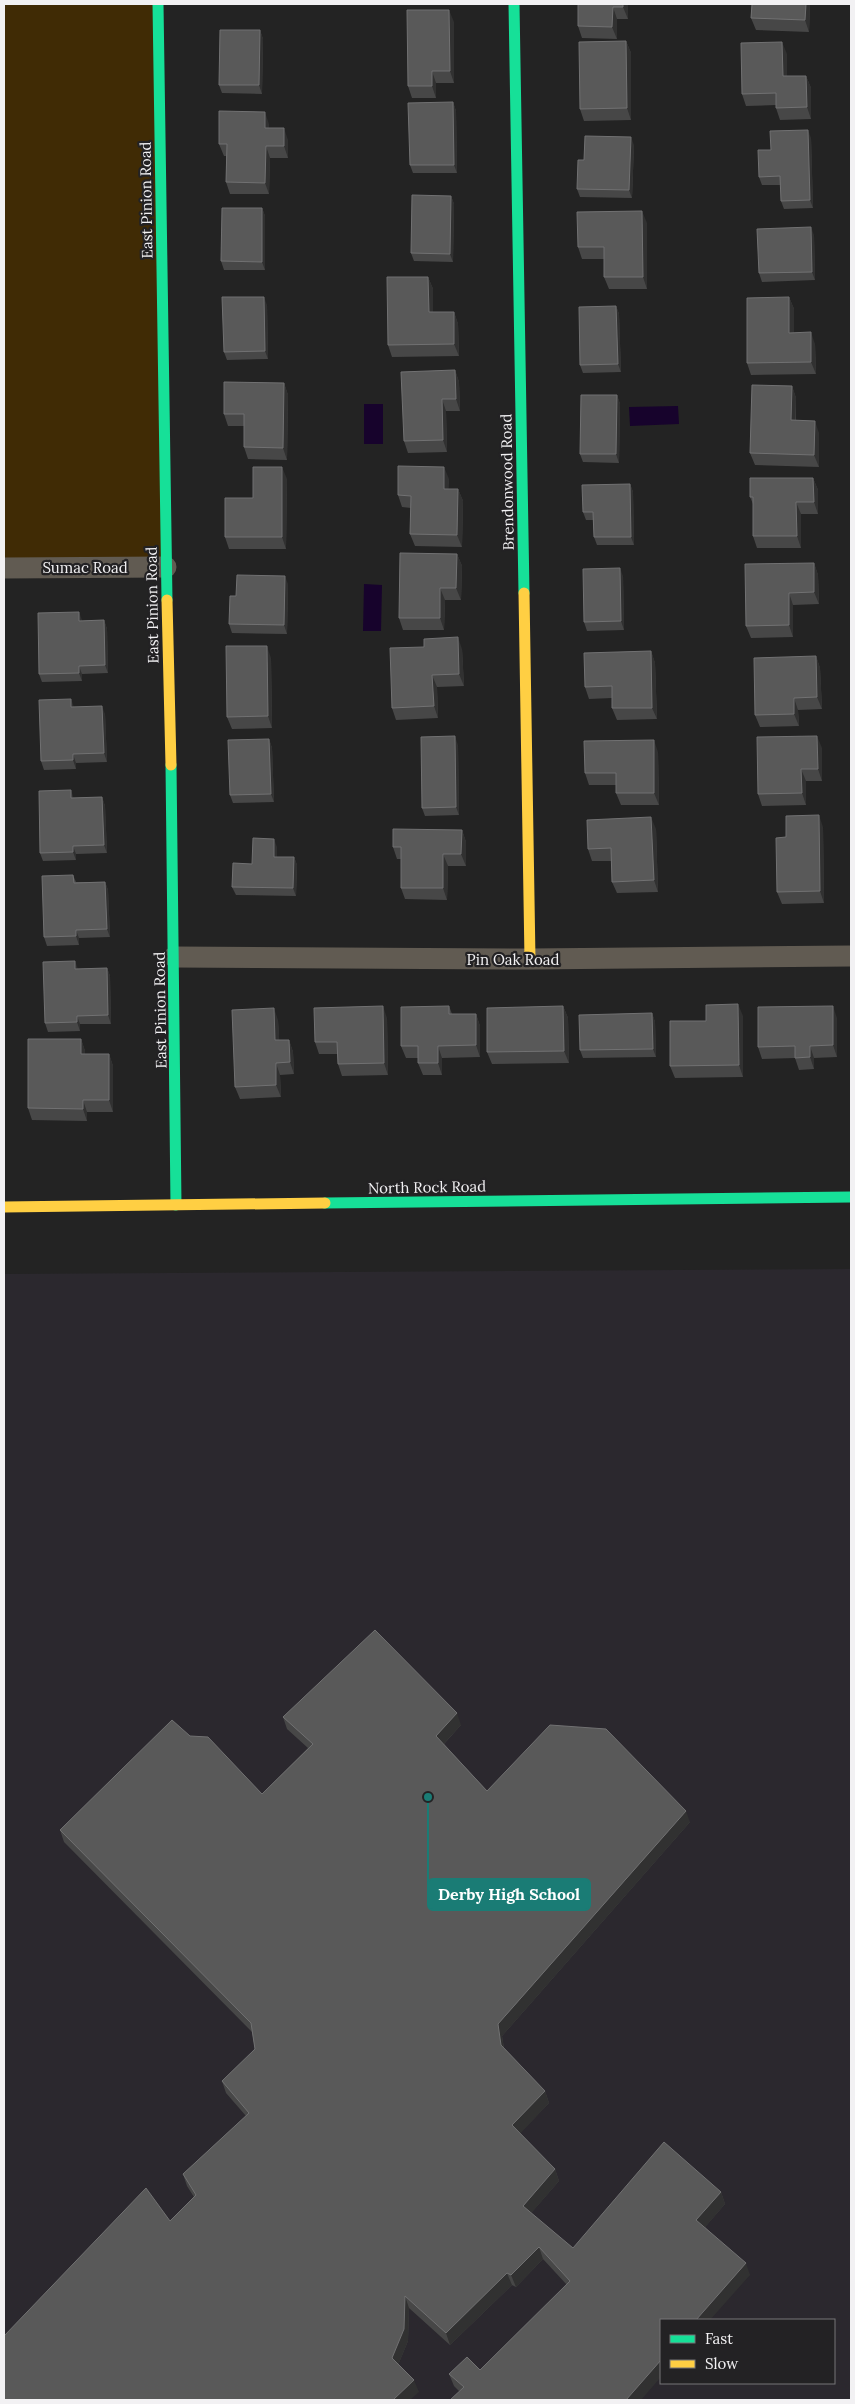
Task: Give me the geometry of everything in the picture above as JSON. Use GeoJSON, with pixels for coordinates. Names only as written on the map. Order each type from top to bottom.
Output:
{"type":"FeatureCollection","features":[{"type":"Feature","properties":{"kind":"street","name":"East Pinion Road"},"geometry":{"type":"LineString","coordinates":[[158,4],[174,957],[176,1205]]}},
{"type":"Feature","properties":{"kind":"street","name":"Brendonwood Road"},"geometry":{"type":"LineString","coordinates":[[514,4],[530,959]]}},
{"type":"Feature","properties":{"kind":"street","name":"Sumac Road"},"geometry":{"type":"LineString","coordinates":[[4,568],[166,567]]}},
{"type":"Feature","properties":{"kind":"street","name":"Pin Oak Road"},"geometry":{"type":"LineString","coordinates":[[174,957],[530,959],[851,956]]}},
{"type":"Feature","properties":{"kind":"street","name":"North Rock Road"},"geometry":{"type":"LineString","coordinates":[[4,1207],[851,1197]]}},
{"type":"Feature","properties":{"kind":"shaded area"},"geometry":{"type":"Polygon","coordinates":[[[4,4],[158,4],[166,567],[4,569],[4,4]]]}},
{"type":"Feature","properties":{"kind":"shaded area"},"geometry":{"type":"Polygon","coordinates":[[[364,404],[383,404],[383,444],[364,444],[364,404]]]}},
{"type":"Feature","properties":{"kind":"shaded area"},"geometry":{"type":"Polygon","coordinates":[[[678,406],[679,424],[630,426],[629,407],[678,406]]]}},
{"type":"Feature","properties":{"kind":"shaded area"},"geometry":{"type":"Polygon","coordinates":[[[364,584],[382,585],[381,631],[363,631],[364,584]]]}},
{"type":"Feature","properties":{"kind":"shaded area"},"geometry":{"type":"Polygon","coordinates":[[[851,1269],[851,2400],[4,2400],[4,1274],[851,1269]]]}},
{"type":"Feature","properties":{"kind":"building"},"geometry":{"type":"Polygon","coordinates":[[[578,4],[623,4],[623,7],[613,7],[612,27],[578,26],[578,4]]]}},
{"type":"Feature","properties":{"kind":"building"},"geometry":{"type":"Polygon","coordinates":[[[752,4],[806,4],[805,20],[751,18],[752,4]]]}},
{"type":"Feature","properties":{"kind":"building"},"geometry":{"type":"Polygon","coordinates":[[[407,10],[449,10],[450,71],[432,71],[432,86],[408,86],[407,10]]]}},
{"type":"Feature","properties":{"kind":"building"},"geometry":{"type":"Polygon","coordinates":[[[220,30],[260,30],[259,85],[219,85],[220,30]]]}},
{"type":"Feature","properties":{"kind":"building"},"geometry":{"type":"Polygon","coordinates":[[[626,41],[627,108],[580,109],[579,42],[626,41]]]}},
{"type":"Feature","properties":{"kind":"building"},"geometry":{"type":"Polygon","coordinates":[[[782,42],[783,76],[806,76],[807,107],[776,108],[776,93],[742,94],[741,43],[782,42]]]}},
{"type":"Feature","properties":{"kind":"building"},"geometry":{"type":"Polygon","coordinates":[[[453,102],[454,165],[410,165],[408,103],[453,102]]]}},
{"type":"Feature","properties":{"kind":"building"},"geometry":{"type":"Polygon","coordinates":[[[219,111],[265,112],[265,128],[284,128],[284,146],[266,146],[265,183],[226,182],[227,144],[219,144],[219,111]]]}},
{"type":"Feature","properties":{"kind":"building"},"geometry":{"type":"Polygon","coordinates":[[[808,130],[810,200],[781,201],[780,176],[759,177],[758,150],[771,150],[770,131],[808,130]]]}},
{"type":"Feature","properties":{"kind":"building"},"geometry":{"type":"Polygon","coordinates":[[[585,136],[631,137],[629,190],[577,189],[578,160],[584,160],[585,136]]]}},
{"type":"Feature","properties":{"kind":"building"},"geometry":{"type":"Polygon","coordinates":[[[412,195],[451,196],[450,254],[411,253],[412,195]]]}},
{"type":"Feature","properties":{"kind":"building"},"geometry":{"type":"Polygon","coordinates":[[[222,208],[262,208],[262,262],[221,261],[222,208]]]}},
{"type":"Feature","properties":{"kind":"building"},"geometry":{"type":"Polygon","coordinates":[[[642,211],[643,277],[604,277],[604,247],[578,247],[577,212],[642,211]]]}},
{"type":"Feature","properties":{"kind":"building"},"geometry":{"type":"Polygon","coordinates":[[[811,227],[812,272],[759,273],[757,229],[811,227]]]}},
{"type":"Feature","properties":{"kind":"building"},"geometry":{"type":"Polygon","coordinates":[[[387,277],[428,277],[429,312],[454,312],[454,344],[388,345],[387,277]]]}},
{"type":"Feature","properties":{"kind":"building"},"geometry":{"type":"Polygon","coordinates":[[[222,297],[264,297],[265,351],[224,352],[222,297]]]}},
{"type":"Feature","properties":{"kind":"building"},"geometry":{"type":"Polygon","coordinates":[[[789,297],[789,333],[811,332],[811,362],[747,363],[747,298],[789,297]]]}},
{"type":"Feature","properties":{"kind":"building"},"geometry":{"type":"Polygon","coordinates":[[[616,306],[618,364],[580,365],[579,307],[616,306]]]}},
{"type":"Feature","properties":{"kind":"building"},"geometry":{"type":"Polygon","coordinates":[[[455,370],[456,399],[442,399],[443,440],[404,441],[401,372],[455,370]]]}},
{"type":"Feature","properties":{"kind":"building"},"geometry":{"type":"Polygon","coordinates":[[[224,382],[284,383],[283,448],[244,447],[244,414],[224,414],[224,382]]]}},
{"type":"Feature","properties":{"kind":"building"},"geometry":{"type":"Polygon","coordinates":[[[752,385],[792,386],[791,420],[815,421],[814,455],[750,453],[752,385]]]}},
{"type":"Feature","properties":{"kind":"building"},"geometry":{"type":"Polygon","coordinates":[[[581,395],[617,395],[616,454],[580,454],[581,395]]]}},
{"type":"Feature","properties":{"kind":"building"},"geometry":{"type":"Polygon","coordinates":[[[398,466],[444,467],[444,489],[458,489],[457,535],[410,534],[411,496],[398,495],[398,466]]]}},
{"type":"Feature","properties":{"kind":"building"},"geometry":{"type":"Polygon","coordinates":[[[253,467],[282,467],[282,537],[225,537],[225,498],[253,498],[253,467]]]}},
{"type":"Feature","properties":{"kind":"building"},"geometry":{"type":"Polygon","coordinates":[[[750,478],[813,478],[814,502],[796,502],[797,536],[753,536],[753,497],[750,497],[750,478]]]}},
{"type":"Feature","properties":{"kind":"building"},"geometry":{"type":"Polygon","coordinates":[[[630,484],[631,537],[594,537],[593,512],[583,512],[582,485],[630,484]]]}},
{"type":"Feature","properties":{"kind":"building"},"geometry":{"type":"Polygon","coordinates":[[[400,553],[457,554],[456,588],[440,588],[440,618],[399,618],[400,553]]]}},
{"type":"Feature","properties":{"kind":"building"},"geometry":{"type":"Polygon","coordinates":[[[814,563],[814,592],[789,593],[789,625],[746,626],[745,564],[814,563]]]}},
{"type":"Feature","properties":{"kind":"building"},"geometry":{"type":"Polygon","coordinates":[[[620,568],[621,621],[584,622],[583,569],[620,568]]]}},
{"type":"Feature","properties":{"kind":"building"},"geometry":{"type":"Polygon","coordinates":[[[237,575],[285,576],[284,625],[229,624],[230,596],[236,596],[237,575]]]}},
{"type":"Feature","properties":{"kind":"building"},"geometry":{"type":"Polygon","coordinates":[[[79,612],[79,621],[104,620],[105,665],[79,666],[79,673],[39,674],[38,613],[79,612]]]}},
{"type":"Feature","properties":{"kind":"building"},"geometry":{"type":"Polygon","coordinates":[[[458,637],[459,674],[432,675],[434,706],[392,708],[390,648],[424,647],[424,639],[458,637]]]}},
{"type":"Feature","properties":{"kind":"building"},"geometry":{"type":"Polygon","coordinates":[[[226,646],[267,646],[268,716],[227,717],[226,646]]]}},
{"type":"Feature","properties":{"kind":"building"},"geometry":{"type":"Polygon","coordinates":[[[651,651],[652,708],[612,708],[612,686],[585,687],[584,653],[651,651]]]}},
{"type":"Feature","properties":{"kind":"building"},"geometry":{"type":"Polygon","coordinates":[[[816,656],[817,697],[794,698],[794,714],[755,715],[754,658],[816,656]]]}},
{"type":"Feature","properties":{"kind":"building"},"geometry":{"type":"Polygon","coordinates":[[[71,699],[71,707],[102,706],[104,753],[73,754],[73,760],[41,761],[39,700],[71,699]]]}},
{"type":"Feature","properties":{"kind":"building"},"geometry":{"type":"Polygon","coordinates":[[[455,736],[456,807],[422,808],[421,737],[455,736]]]}},
{"type":"Feature","properties":{"kind":"building"},"geometry":{"type":"Polygon","coordinates":[[[817,736],[818,769],[801,769],[802,793],[758,794],[757,737],[817,736]]]}},
{"type":"Feature","properties":{"kind":"building"},"geometry":{"type":"Polygon","coordinates":[[[269,739],[271,794],[230,795],[228,740],[269,739]]]}},
{"type":"Feature","properties":{"kind":"building"},"geometry":{"type":"Polygon","coordinates":[[[654,740],[654,793],[616,793],[616,773],[585,773],[584,741],[654,740]]]}},
{"type":"Feature","properties":{"kind":"building"},"geometry":{"type":"Polygon","coordinates":[[[71,790],[71,798],[102,797],[104,845],[73,846],[73,852],[40,853],[39,791],[71,790]]]}},
{"type":"Feature","properties":{"kind":"building"},"geometry":{"type":"Polygon","coordinates":[[[819,815],[820,891],[777,892],[776,838],[786,837],[786,816],[819,815]]]}},
{"type":"Feature","properties":{"kind":"building"},"geometry":{"type":"Polygon","coordinates":[[[651,817],[654,880],[612,882],[611,848],[588,849],[587,820],[651,817]]]}},
{"type":"Feature","properties":{"kind":"building"},"geometry":{"type":"Polygon","coordinates":[[[393,829],[462,830],[461,854],[443,854],[443,888],[401,888],[401,847],[393,847],[393,829]]]}},
{"type":"Feature","properties":{"kind":"building"},"geometry":{"type":"Polygon","coordinates":[[[253,838],[274,839],[274,857],[294,857],[293,888],[232,887],[233,863],[252,864],[253,838]]]}},
{"type":"Feature","properties":{"kind":"building"},"geometry":{"type":"Polygon","coordinates":[[[73,875],[74,883],[105,882],[107,929],[76,930],[76,936],[44,937],[42,876],[73,875]]]}},
{"type":"Feature","properties":{"kind":"building"},"geometry":{"type":"Polygon","coordinates":[[[75,961],[75,969],[107,968],[108,1015],[77,1016],[77,1022],[45,1023],[43,962],[75,961]]]}},
{"type":"Feature","properties":{"kind":"building"},"geometry":{"type":"Polygon","coordinates":[[[738,1004],[739,1065],[670,1066],[670,1021],[706,1021],[706,1005],[738,1004]]]}},
{"type":"Feature","properties":{"kind":"building"},"geometry":{"type":"Polygon","coordinates":[[[383,1006],[384,1063],[338,1064],[337,1042],[315,1042],[314,1008],[383,1006]]]}},
{"type":"Feature","properties":{"kind":"building"},"geometry":{"type":"Polygon","coordinates":[[[449,1006],[449,1014],[476,1014],[476,1045],[438,1046],[438,1063],[418,1063],[418,1046],[401,1046],[401,1007],[449,1006]]]}},
{"type":"Feature","properties":{"kind":"building"},"geometry":{"type":"Polygon","coordinates":[[[563,1006],[564,1051],[487,1052],[487,1008],[563,1006]]]}},
{"type":"Feature","properties":{"kind":"building"},"geometry":{"type":"Polygon","coordinates":[[[833,1006],[833,1045],[810,1046],[810,1057],[795,1058],[795,1046],[758,1047],[758,1007],[833,1006]]]}},
{"type":"Feature","properties":{"kind":"building"},"geometry":{"type":"Polygon","coordinates":[[[274,1008],[275,1040],[289,1040],[290,1062],[276,1063],[276,1085],[235,1087],[232,1010],[274,1008]]]}},
{"type":"Feature","properties":{"kind":"building"},"geometry":{"type":"Polygon","coordinates":[[[652,1013],[653,1049],[580,1050],[579,1015],[652,1013]]]}},
{"type":"Feature","properties":{"kind":"building"},"geometry":{"type":"Polygon","coordinates":[[[28,1039],[81,1039],[81,1054],[109,1054],[109,1100],[83,1100],[83,1109],[28,1108],[28,1039]]]}},
{"type":"Feature","properties":{"kind":"building"},"geometry":{"type":"Polygon","coordinates":[[[375,1630],[457,1713],[436,1736],[487,1791],[550,1725],[606,1729],[686,1811],[498,2024],[501,2045],[545,2091],[512,2125],[555,2169],[523,2206],[573,2248],[664,2142],[721,2192],[696,2220],[746,2263],[697,2319],[660,2319],[660,2361],[626,2400],[450,2400],[464,2387],[449,2374],[467,2357],[480,2370],[570,2281],[539,2247],[511,2275],[507,2273],[446,2333],[405,2296],[404,2329],[392,2358],[414,2380],[393,2400],[4,2400],[4,2336],[146,2188],[170,2221],[196,2195],[183,2174],[249,2113],[222,2081],[255,2049],[251,2023],[60,1830],[172,1720],[190,1736],[208,1737],[262,1794],[313,1744],[283,1717],[375,1630]]]}},
{"type":"Feature","properties":{"kind":"traffic: fast"},"geometry":{"type":"LineString","coordinates":[[158,4],[167,600]]}},
{"type":"Feature","properties":{"kind":"traffic: fast"},"geometry":{"type":"LineString","coordinates":[[514,4],[524,593]]}},
{"type":"Feature","properties":{"kind":"traffic: fast"},"geometry":{"type":"LineString","coordinates":[[171,765],[176,1205]]}},
{"type":"Feature","properties":{"kind":"traffic: fast"},"geometry":{"type":"LineString","coordinates":[[325,1203],[851,1197]]}},
{"type":"Feature","properties":{"kind":"traffic: slow"},"geometry":{"type":"LineString","coordinates":[[524,593],[530,959]]}},
{"type":"Feature","properties":{"kind":"traffic: slow"},"geometry":{"type":"LineString","coordinates":[[167,600],[171,765]]}},
{"type":"Feature","properties":{"kind":"traffic: slow"},"geometry":{"type":"LineString","coordinates":[[4,1207],[325,1203]]}},
{"type":"Feature","properties":{"kind":"place","name":"Derby High School"},"geometry":{"type":"Point","coordinates":[428,1797]}}]}
